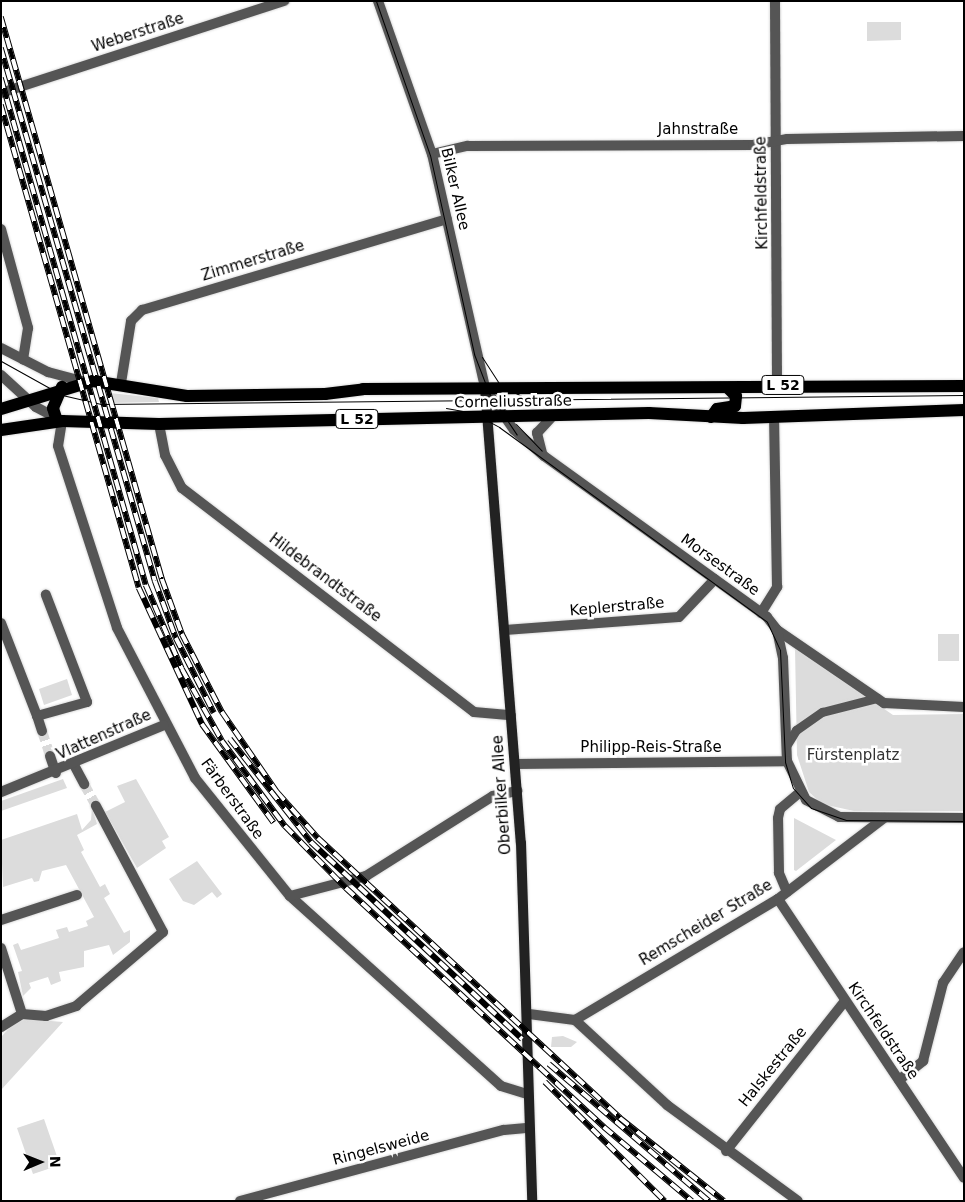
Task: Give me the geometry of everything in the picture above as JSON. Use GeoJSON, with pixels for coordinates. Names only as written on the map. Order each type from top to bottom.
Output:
{"type":"FeatureCollection","features":[{"type":"Feature","properties":{"kind":"main road","name":"Corneliusstraße"},"geometry":{"type":"LineString","coordinates":[[86,382],[121,383],[187,396],[485,388],[728,388],[777,385],[964,386]]}},
{"type":"Feature","properties":{"kind":"main road","name":"L 52"},"geometry":{"type":"LineString","coordinates":[[1,409],[62,387],[86,382]]}},
{"type":"Feature","properties":{"kind":"main road"},"geometry":{"type":"LineString","coordinates":[[59,419],[53,408],[62,387]]}},
{"type":"Feature","properties":{"kind":"main road","name":"Oberbilker Allee"},"geometry":{"type":"LineString","coordinates":[[485,388],[490,419],[517,791],[528,1014],[528,1094],[532,1201]]}},
{"type":"Feature","properties":{"kind":"main road","name":"L 52"},"geometry":{"type":"LineString","coordinates":[[710,417],[717,409],[735,406],[736,396],[728,388]]}},
{"type":"Feature","properties":{"kind":"main road","name":"Corneliusstraße"},"geometry":{"type":"LineString","coordinates":[[59,419],[159,424],[551,418],[649,413],[710,417],[774,417],[964,410]]}},
{"type":"Feature","properties":{"kind":"main road","name":"L 52"},"geometry":{"type":"LineString","coordinates":[[1,430],[59,419]]}},
{"type":"Feature","properties":{"kind":"street","name":"Weberstraße"},"geometry":{"type":"LineString","coordinates":[[1,93],[284,1]]}},
{"type":"Feature","properties":{"kind":"street","name":"Bilker Allee"},"geometry":{"type":"LineString","coordinates":[[378,1],[432,154],[485,388]]}},
{"type":"Feature","properties":{"kind":"street","name":"Kirchfeldstraße"},"geometry":{"type":"LineString","coordinates":[[775,1],[777,385]]}},
{"type":"Feature","properties":{"kind":"street","name":"Jahnstraße"},"geometry":{"type":"LineString","coordinates":[[432,154],[468,146],[776,142],[964,136]]}},
{"type":"Feature","properties":{"kind":"street","name":"Zimmerstraße"},"geometry":{"type":"LineString","coordinates":[[121,383],[129,329],[142,310],[448,219]]}},
{"type":"Feature","properties":{"kind":"street"},"geometry":{"type":"LineString","coordinates":[[1,229],[28,328],[23,360]]}},
{"type":"Feature","properties":{"kind":"street"},"geometry":{"type":"LineString","coordinates":[[1,348],[48,372],[86,382]]}},
{"type":"Feature","properties":{"kind":"street"},"geometry":{"type":"LineString","coordinates":[[1,375],[28,400],[59,419]]}},
{"type":"Feature","properties":{"kind":"street","name":"Morsestraße"},"geometry":{"type":"LineString","coordinates":[[485,388],[506,419],[544,456],[761,613],[777,630],[877,698]]}},
{"type":"Feature","properties":{"kind":"street"},"geometry":{"type":"LineString","coordinates":[[761,613],[777,588],[774,417]]}},
{"type":"Feature","properties":{"kind":"street"},"geometry":{"type":"LineString","coordinates":[[544,456],[537,433],[551,418]]}},
{"type":"Feature","properties":{"kind":"street","name":"Färberstraße"},"geometry":{"type":"LineString","coordinates":[[59,419],[58,446],[94,562],[117,628],[164,725],[195,778],[290,896],[501,1086],[528,1094]]}},
{"type":"Feature","properties":{"kind":"street","name":"Hildebrandtstraße"},"geometry":{"type":"LineString","coordinates":[[159,424],[165,455],[182,488],[474,712],[511,715]]}},
{"type":"Feature","properties":{"kind":"street","name":"Keplerstraße"},"geometry":{"type":"LineString","coordinates":[[505,630],[679,617],[715,579]]}},
{"type":"Feature","properties":{"kind":"street"},"geometry":{"type":"LineString","coordinates":[[37,716],[87,702],[46,595]]}},
{"type":"Feature","properties":{"kind":"street","name":"Vlattenstraße"},"geometry":{"type":"LineString","coordinates":[[1,623],[42,731]]}},
{"type":"Feature","properties":{"kind":"street"},"geometry":{"type":"LineString","coordinates":[[777,630],[783,658],[785,748],[787,761],[800,792],[826,814],[884,818],[964,818]]}},
{"type":"Feature","properties":{"kind":"street"},"geometry":{"type":"LineString","coordinates":[[785,748],[796,730],[822,712],[877,698],[900,707],[964,707]]}},
{"type":"Feature","properties":{"kind":"street","name":"Vlattenstraße"},"geometry":{"type":"LineString","coordinates":[[1,792],[56,772],[72,763],[164,725]]}},
{"type":"Feature","properties":{"kind":"street","name":"Vlattenstraße"},"geometry":{"type":"LineString","coordinates":[[50,756],[56,772]]}},
{"type":"Feature","properties":{"kind":"street","name":"Philipp-Reis-Straße"},"geometry":{"type":"LineString","coordinates":[[515,764],[787,761]]}},
{"type":"Feature","properties":{"kind":"street"},"geometry":{"type":"LineString","coordinates":[[72,763],[84,784]]}},
{"type":"Feature","properties":{"kind":"street"},"geometry":{"type":"LineString","coordinates":[[290,896],[366,876],[486,800],[517,791]]}},
{"type":"Feature","properties":{"kind":"street","name":"Kirchfeldstraße"},"geometry":{"type":"LineString","coordinates":[[800,792],[780,809],[778,818],[779,873],[783,896],[844,1002],[899,1080],[964,1178]]}},
{"type":"Feature","properties":{"kind":"street"},"geometry":{"type":"LineString","coordinates":[[1,1027],[22,1014],[46,1016],[76,1006],[163,932],[96,806]]}},
{"type":"Feature","properties":{"kind":"street","name":"Remscheider Straße"},"geometry":{"type":"LineString","coordinates":[[575,1020],[783,896],[884,818]]}},
{"type":"Feature","properties":{"kind":"street"},"geometry":{"type":"LineString","coordinates":[[1,920],[77,895]]}},
{"type":"Feature","properties":{"kind":"street"},"geometry":{"type":"LineString","coordinates":[[1,948],[22,1014]]}},
{"type":"Feature","properties":{"kind":"street"},"geometry":{"type":"LineString","coordinates":[[899,1080],[923,1061],[943,983],[964,952]]}},
{"type":"Feature","properties":{"kind":"street","name":"Halskestraße"},"geometry":{"type":"LineString","coordinates":[[726,1151],[844,1002]]}},
{"type":"Feature","properties":{"kind":"street"},"geometry":{"type":"LineString","coordinates":[[528,1014],[575,1020],[667,1105],[726,1151],[798,1201]]}},
{"type":"Feature","properties":{"kind":"street","name":"Ringelsweide"},"geometry":{"type":"LineString","coordinates":[[240,1201],[504,1130],[529,1128]]}},
{"type":"Feature","properties":{"kind":"green space"},"geometry":{"type":"Polygon","coordinates":[[[867,22],[901,22],[901,40],[867,41],[867,22]]]}},
{"type":"Feature","properties":{"kind":"green space"},"geometry":{"type":"Polygon","coordinates":[[[110,393],[158,398],[159,402],[113,403],[110,393]]]}},
{"type":"Feature","properties":{"kind":"green space"},"geometry":{"type":"Polygon","coordinates":[[[938,634],[959,634],[959,661],[938,661],[938,634]]]}},
{"type":"Feature","properties":{"kind":"green space","name":"Fürstenplatz"},"geometry":{"type":"Polygon","coordinates":[[[795,648],[893,715],[964,714],[964,811],[854,811],[822,804],[809,792],[797,755],[795,648]]]}},
{"type":"Feature","properties":{"kind":"green space"},"geometry":{"type":"Polygon","coordinates":[[[67,679],[72,695],[44,705],[39,689],[67,679]]]}},
{"type":"Feature","properties":{"kind":"green space"},"geometry":{"type":"Polygon","coordinates":[[[63,779],[67,788],[1,811],[1,801],[63,779]]]}},
{"type":"Feature","properties":{"kind":"green space"},"geometry":{"type":"Polygon","coordinates":[[[136,779],[169,837],[162,841],[166,848],[137,868],[105,812],[125,802],[117,786],[136,779]]]}},
{"type":"Feature","properties":{"kind":"green space"},"geometry":{"type":"Polygon","coordinates":[[[92,808],[97,824],[77,835],[84,850],[81,852],[100,887],[105,884],[110,894],[104,898],[124,933],[130,930],[130,942],[113,955],[109,945],[84,951],[84,967],[59,972],[61,981],[51,985],[48,977],[29,983],[31,988],[23,996],[18,972],[22,971],[13,945],[18,943],[21,950],[59,938],[56,930],[67,927],[69,932],[88,926],[86,921],[94,917],[66,865],[42,871],[39,881],[34,882],[32,878],[3,887],[1,840],[77,814],[82,830],[91,820],[92,808]]]}},
{"type":"Feature","properties":{"kind":"green space"},"geometry":{"type":"Polygon","coordinates":[[[794,818],[836,840],[796,871],[794,870],[794,818]]]}},
{"type":"Feature","properties":{"kind":"green space"},"geometry":{"type":"Polygon","coordinates":[[[197,861],[222,894],[217,898],[212,892],[194,905],[183,901],[169,879],[197,861]]]}},
{"type":"Feature","properties":{"kind":"green space"},"geometry":{"type":"Polygon","coordinates":[[[27,1019],[63,1022],[1,1090],[1,1037],[14,1023],[27,1019]]]}},
{"type":"Feature","properties":{"kind":"green space"},"geometry":{"type":"Polygon","coordinates":[[[563,1036],[577,1042],[571,1047],[551,1047],[552,1037],[563,1036]]]}},
{"type":"Feature","properties":{"kind":"green space"},"geometry":{"type":"Polygon","coordinates":[[[44,1119],[60,1165],[33,1174],[17,1128],[44,1119]]]}},
{"type":"Feature","properties":{"kind":"tunnel"},"geometry":{"type":"LineString","coordinates":[[42,731],[50,756]]}},
{"type":"Feature","properties":{"kind":"tunnel"},"geometry":{"type":"LineString","coordinates":[[84,784],[96,806]]}},
{"type":"Feature","properties":{"kind":"tram line"},"geometry":{"type":"LineString","coordinates":[[376,1],[430,155],[474,354],[489,393],[517,435]]}},
{"type":"Feature","properties":{"kind":"tram line"},"geometry":{"type":"LineString","coordinates":[[482,357],[500,385],[525,398]]}},
{"type":"Feature","properties":{"kind":"tram line"},"geometry":{"type":"LineString","coordinates":[[1,361],[62,395],[101,404],[964,395]]}},
{"type":"Feature","properties":{"kind":"tram line"},"geometry":{"type":"LineString","coordinates":[[446,408],[473,413],[499,427],[767,622],[780,650],[785,762],[793,788],[811,808],[846,820],[964,821]]}},
{"type":"Feature","properties":{"kind":"tram line"},"geometry":{"type":"LineString","coordinates":[[516,424],[542,451]]}},
{"type":"Feature","properties":{"kind":"railway"},"geometry":{"type":"LineString","coordinates":[[1,17],[162,579],[182,634],[222,712],[277,792],[318,838],[620,1118],[724,1201]]}},
{"type":"Feature","properties":{"kind":"railway"},"geometry":{"type":"LineString","coordinates":[[1,48],[155,581],[176,638],[214,713]]}},
{"type":"Feature","properties":{"kind":"railway"},"geometry":{"type":"LineString","coordinates":[[1,78],[146,585],[182,669],[222,741],[285,826],[346,888],[604,1127],[692,1201]]}},
{"type":"Feature","properties":{"kind":"railway"},"geometry":{"type":"LineString","coordinates":[[1,105],[139,588],[202,724],[274,823]]}},
{"type":"Feature","properties":{"kind":"railway"},"geometry":{"type":"LineString","coordinates":[[230,739],[311,842],[522,1039]]}},
{"type":"Feature","properties":{"kind":"railway"},"geometry":{"type":"LineString","coordinates":[[549,1064],[709,1201]]}},
{"type":"Feature","properties":{"kind":"railway"},"geometry":{"type":"LineString","coordinates":[[545,1082],[665,1201]]}}]}
